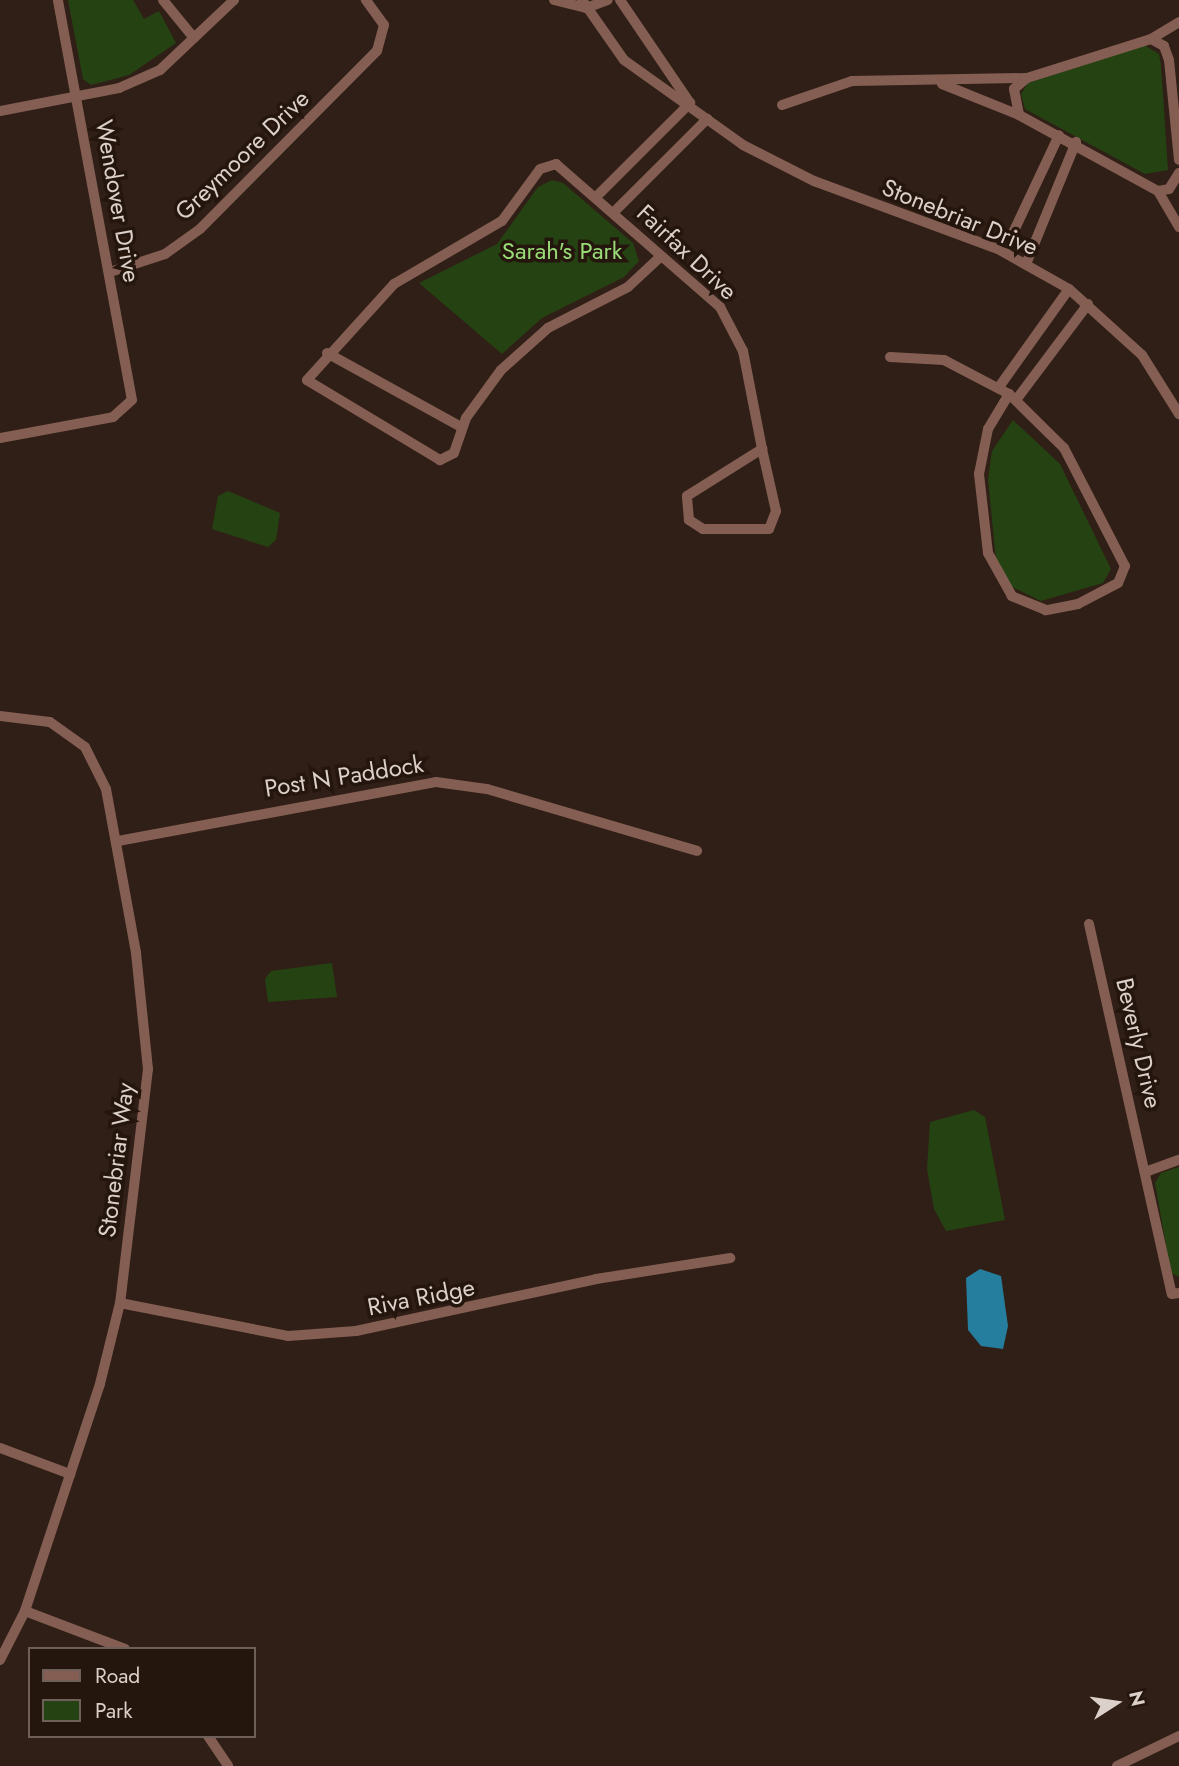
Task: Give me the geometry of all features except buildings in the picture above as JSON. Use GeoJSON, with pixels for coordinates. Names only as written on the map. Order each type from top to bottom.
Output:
{"type":"FeatureCollection","features":[{"type":"Feature","properties":{"kind":"street","name":"Wendover Drive"},"geometry":{"type":"LineString","coordinates":[[0,438],[127,409],[132,400],[58,0]]}},
{"type":"Feature","properties":{"kind":"street"},"geometry":{"type":"LineString","coordinates":[[163,0],[194,38]]}},
{"type":"Feature","properties":{"kind":"street"},"geometry":{"type":"LineString","coordinates":[[0,111],[77,98],[160,70],[234,0]]}},
{"type":"Feature","properties":{"kind":"street","name":"Greymoore Drive"},"geometry":{"type":"LineString","coordinates":[[110,272],[165,254],[200,229],[384,39],[384,25],[366,0]]}},
{"type":"Feature","properties":{"kind":"street"},"geometry":{"type":"LineString","coordinates":[[554,0],[584,4],[608,0]]}},
{"type":"Feature","properties":{"kind":"street","name":"Stonebriar Drive"},"geometry":{"type":"LineString","coordinates":[[620,0],[690,103]]}},
{"type":"Feature","properties":{"kind":"street","name":"Stonebriar Drive"},"geometry":{"type":"LineString","coordinates":[[584,4],[624,60],[690,103],[743,145],[814,181],[1003,252],[1069,289],[1142,355],[1179,414]]}},
{"type":"Feature","properties":{"kind":"street"},"geometry":{"type":"LineString","coordinates":[[782,105],[852,81],[936,82],[1027,78],[1151,39],[1179,22]]}},
{"type":"Feature","properties":{"kind":"street"},"geometry":{"type":"LineString","coordinates":[[1151,39],[1164,46],[1174,59],[1179,159]]}},
{"type":"Feature","properties":{"kind":"street"},"geometry":{"type":"LineString","coordinates":[[1019,115],[1014,89],[1027,78]]}},
{"type":"Feature","properties":{"kind":"street"},"geometry":{"type":"LineString","coordinates":[[936,82],[1019,115],[1076,142],[1158,191],[1179,227]]}},
{"type":"Feature","properties":{"kind":"street"},"geometry":{"type":"LineString","coordinates":[[597,196],[690,103]]}},
{"type":"Feature","properties":{"kind":"street"},"geometry":{"type":"LineString","coordinates":[[614,212],[707,119]]}},
{"type":"Feature","properties":{"kind":"street"},"geometry":{"type":"LineString","coordinates":[[1003,252],[1059,135]]}},
{"type":"Feature","properties":{"kind":"street"},"geometry":{"type":"LineString","coordinates":[[1026,264],[1076,142]]}},
{"type":"Feature","properties":{"kind":"street","name":"Fairfax Drive"},"geometry":{"type":"LineString","coordinates":[[327,353],[394,284],[502,221],[543,166],[571,172],[659,258],[710,297],[732,328],[743,351],[776,511],[769,529],[703,529],[689,520],[687,495],[762,449]]}},
{"type":"Feature","properties":{"kind":"street"},"geometry":{"type":"LineString","coordinates":[[1158,191],[1169,189],[1179,173]]}},
{"type":"Feature","properties":{"kind":"street"},"geometry":{"type":"LineString","coordinates":[[461,428],[327,353],[307,380],[421,452],[440,460],[454,453],[461,428],[501,370],[548,328],[628,287],[659,258]]}},
{"type":"Feature","properties":{"kind":"street"},"geometry":{"type":"LineString","coordinates":[[999,387],[1069,289]]}},
{"type":"Feature","properties":{"kind":"street"},"geometry":{"type":"LineString","coordinates":[[890,357],[944,360],[999,387],[1013,397],[1073,461],[1125,566],[1118,583],[1078,604],[1046,610],[1012,596],[988,553],[979,474],[988,429],[1013,397],[1088,304]]}},
{"type":"Feature","properties":{"kind":"street","name":"Stonebriar Way"},"geometry":{"type":"LineString","coordinates":[[0,716],[50,722],[85,747],[106,789],[118,841],[148,1069],[120,1303],[70,1474],[25,1611],[0,1660]]}},
{"type":"Feature","properties":{"kind":"street","name":"Post N Paddock"},"geometry":{"type":"LineString","coordinates":[[118,841],[436,782],[487,789],[697,851]]}},
{"type":"Feature","properties":{"kind":"street","name":"Beverly Drive"},"geometry":{"type":"LineString","coordinates":[[1089,924],[1176,1293]]}},
{"type":"Feature","properties":{"kind":"street"},"geometry":{"type":"LineString","coordinates":[[1148,1171],[1179,1160]]}},
{"type":"Feature","properties":{"kind":"street","name":"Riva Ridge"},"geometry":{"type":"LineString","coordinates":[[120,1303],[266,1333],[329,1334],[730,1258]]}},
{"type":"Feature","properties":{"kind":"street"},"geometry":{"type":"LineString","coordinates":[[0,1448],[70,1474]]}},
{"type":"Feature","properties":{"kind":"street"},"geometry":{"type":"LineString","coordinates":[[25,1611],[120,1647]]}},
{"type":"Feature","properties":{"kind":"street"},"geometry":{"type":"LineString","coordinates":[[1117,1766],[1179,1736]]}},
{"type":"Feature","properties":{"kind":"street"},"geometry":{"type":"LineString","coordinates":[[209,1738],[228,1766]]}},
{"type":"Feature","properties":{"kind":"green space"},"geometry":{"type":"Polygon","coordinates":[[[68,0],[133,0],[144,19],[159,11],[176,43],[129,75],[91,85],[83,79],[68,0]]]}},
{"type":"Feature","properties":{"kind":"green space"},"geometry":{"type":"Polygon","coordinates":[[[1144,45],[1159,54],[1168,170],[1145,174],[1025,109],[1021,94],[1028,83],[1144,45]]]}},
{"type":"Feature","properties":{"kind":"green space","name":"Sarah's Park"},"geometry":{"type":"Polygon","coordinates":[[[552,180],[563,183],[633,243],[639,261],[624,277],[542,318],[502,354],[419,283],[497,244],[538,187],[552,180]]]}},
{"type":"Feature","properties":{"kind":"green space"},"geometry":{"type":"Polygon","coordinates":[[[1013,420],[1060,464],[1111,569],[1103,583],[1041,601],[1006,584],[996,560],[988,479],[992,451],[1013,420]]]}},
{"type":"Feature","properties":{"kind":"green space"},"geometry":{"type":"Polygon","coordinates":[[[228,491],[280,513],[276,540],[268,547],[212,529],[218,496],[228,491]]]}},
{"type":"Feature","properties":{"kind":"green space"},"geometry":{"type":"Polygon","coordinates":[[[332,963],[337,997],[268,1002],[265,979],[271,971],[332,963]]]}},
{"type":"Feature","properties":{"kind":"green space"},"geometry":{"type":"Polygon","coordinates":[[[974,1110],[985,1117],[1005,1220],[946,1231],[934,1209],[927,1169],[930,1122],[974,1110]]]}},
{"type":"Feature","properties":{"kind":"green space"},"geometry":{"type":"Polygon","coordinates":[[[1179,1167],[1179,1277],[1171,1273],[1155,1183],[1161,1173],[1179,1167]]]}},
{"type":"Feature","properties":{"kind":"water"},"geometry":{"type":"Polygon","coordinates":[[[980,1269],[1001,1276],[1008,1326],[1003,1349],[981,1346],[968,1330],[966,1278],[980,1269]]]}}]}
